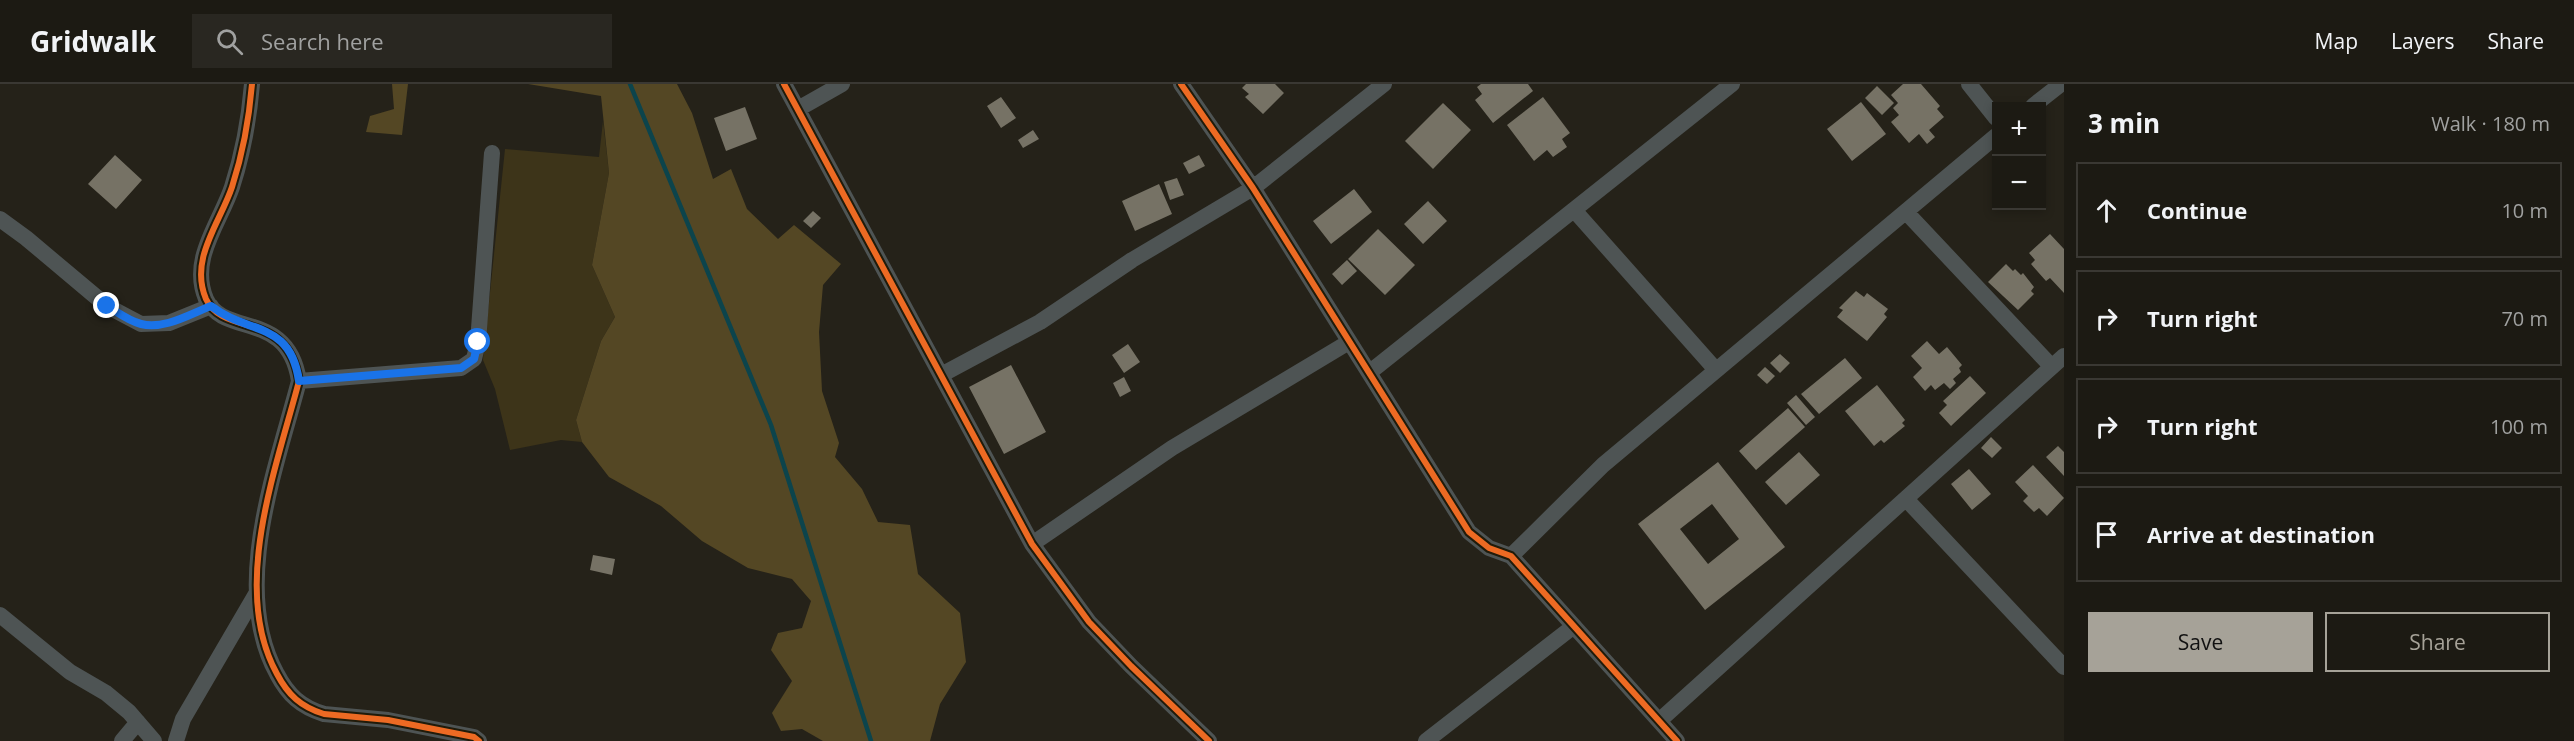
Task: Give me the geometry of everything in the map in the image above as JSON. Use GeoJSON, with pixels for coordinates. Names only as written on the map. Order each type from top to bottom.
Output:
{"type":"FeatureCollection","features":[{"type":"Feature","properties":{"kind":"street"},"geometry":{"type":"LineString","coordinates":[[252,84],[247,134],[241,156],[231,189],[203,255],[201,269],[203,285],[211,306],[228,317],[267,331],[278,338],[290,353],[299,381],[264,520],[255,583],[260,632],[267,656],[286,690],[300,704],[324,714],[426,726],[474,737],[479,741]]}},
{"type":"Feature","properties":{"kind":"street"},"geometry":{"type":"LineString","coordinates":[[784,84],[1032,544],[1089,622],[1209,741]]}},
{"type":"Feature","properties":{"kind":"street"},"geometry":{"type":"LineString","coordinates":[[798,109],[842,84]]}},
{"type":"Feature","properties":{"kind":"street"},"geometry":{"type":"LineString","coordinates":[[1181,84],[1253,188],[1469,532],[1489,548],[1511,556],[1677,741]]}},
{"type":"Feature","properties":{"kind":"street"},"geometry":{"type":"LineString","coordinates":[[941,375],[1040,322],[1132,260],[1253,188],[1384,84]]}},
{"type":"Feature","properties":{"kind":"street"},"geometry":{"type":"LineString","coordinates":[[1370,372],[1732,84]]}},
{"type":"Feature","properties":{"kind":"street"},"geometry":{"type":"LineString","coordinates":[[1969,84],[1992,113]]}},
{"type":"Feature","properties":{"kind":"street"},"geometry":{"type":"LineString","coordinates":[[2038,102],[2061,84]]}},
{"type":"Feature","properties":{"kind":"street"},"geometry":{"type":"LineString","coordinates":[[1511,556],[1603,465],[1992,139]]}},
{"type":"Feature","properties":{"kind":"street"},"geometry":{"type":"LineString","coordinates":[[299,381],[461,368],[474,359],[478,342],[492,153]]}},
{"type":"Feature","properties":{"kind":"street"},"geometry":{"type":"LineString","coordinates":[[1574,210],[1716,370]]}},
{"type":"Feature","properties":{"kind":"street"},"geometry":{"type":"LineString","coordinates":[[1659,721],[2058,362],[1906,212]]}},
{"type":"Feature","properties":{"kind":"street"},"geometry":{"type":"LineString","coordinates":[[0,219],[26,237],[97,299],[141,324],[168,323],[211,306]]}},
{"type":"Feature","properties":{"kind":"street"},"geometry":{"type":"LineString","coordinates":[[1032,544],[1172,448],[1349,342]]}},
{"type":"Feature","properties":{"kind":"street"},"geometry":{"type":"LineString","coordinates":[[1906,498],[2063,663]]}},
{"type":"Feature","properties":{"kind":"street"},"geometry":{"type":"LineString","coordinates":[[176,741],[183,718],[256,594]]}},
{"type":"Feature","properties":{"kind":"street"},"geometry":{"type":"LineString","coordinates":[[0,615],[70,672],[106,693],[138,722],[154,741]]}},
{"type":"Feature","properties":{"kind":"street"},"geometry":{"type":"LineString","coordinates":[[1426,741],[1574,626]]}},
{"type":"Feature","properties":{"kind":"street"},"geometry":{"type":"LineString","coordinates":[[122,741],[138,722]]}},
{"type":"Feature","properties":{"kind":"shaded area"},"geometry":{"type":"Polygon","coordinates":[[[392,84],[408,84],[402,135],[366,132],[370,116],[394,109],[392,84]]]}},
{"type":"Feature","properties":{"kind":"shaded area"},"geometry":{"type":"Polygon","coordinates":[[[528,84],[677,84],[692,113],[713,179],[731,169],[747,209],[778,239],[794,225],[841,264],[823,285],[819,332],[822,391],[839,443],[835,457],[862,489],[878,522],[910,525],[918,574],[960,613],[966,662],[940,704],[930,741],[823,741],[802,729],[781,731],[772,713],[792,681],[771,650],[778,633],[802,628],[811,601],[792,579],[748,568],[702,541],[661,506],[609,477],[582,442],[576,420],[601,341],[615,317],[592,265],[609,173],[601,96],[528,84]]]}},
{"type":"Feature","properties":{"kind":"shaded area"},"geometry":{"type":"Polygon","coordinates":[[[603,121],[609,173],[592,265],[615,317],[601,341],[576,420],[582,442],[561,440],[510,450],[495,389],[483,360],[505,149],[599,157],[603,121]]]}},
{"type":"Feature","properties":{"kind":"building"},"geometry":{"type":"Polygon","coordinates":[[[1246,84],[1275,84],[1284,93],[1263,114],[1245,97],[1249,94],[1242,88],[1246,84]]]}},
{"type":"Feature","properties":{"kind":"building"},"geometry":{"type":"Polygon","coordinates":[[[1481,84],[1528,84],[1533,91],[1493,123],[1475,100],[1482,94],[1477,87],[1481,84]]]}},
{"type":"Feature","properties":{"kind":"building"},"geometry":{"type":"Polygon","coordinates":[[[1903,84],[1921,84],[1940,106],[1937,109],[1944,117],[1929,130],[1935,137],[1927,144],[1919,134],[1909,143],[1891,122],[1899,115],[1893,108],[1898,103],[1891,95],[1903,84]]]}},
{"type":"Feature","properties":{"kind":"building"},"geometry":{"type":"Polygon","coordinates":[[[1877,86],[1894,103],[1882,115],[1865,98],[1877,86]]]}},
{"type":"Feature","properties":{"kind":"building"},"geometry":{"type":"Polygon","coordinates":[[[1001,97],[1016,118],[1001,128],[987,106],[1001,97]]]}},
{"type":"Feature","properties":{"kind":"building"},"geometry":{"type":"Polygon","coordinates":[[[1543,97],[1570,133],[1562,139],[1567,147],[1553,157],[1547,150],[1534,161],[1507,125],[1543,97]]]}},
{"type":"Feature","properties":{"kind":"building"},"geometry":{"type":"Polygon","coordinates":[[[1861,102],[1886,134],[1852,161],[1827,129],[1861,102]]]}},
{"type":"Feature","properties":{"kind":"building"},"geometry":{"type":"Polygon","coordinates":[[[1443,103],[1471,130],[1433,169],[1405,141],[1443,103]]]}},
{"type":"Feature","properties":{"kind":"building"},"geometry":{"type":"Polygon","coordinates":[[[745,107],[757,139],[726,151],[714,118],[745,107]]]}},
{"type":"Feature","properties":{"kind":"building"},"geometry":{"type":"Polygon","coordinates":[[[1033,130],[1039,139],[1023,148],[1018,140],[1033,130]]]}},
{"type":"Feature","properties":{"kind":"building"},"geometry":{"type":"Polygon","coordinates":[[[115,155],[142,180],[116,209],[88,184],[115,155]]]}},
{"type":"Feature","properties":{"kind":"building"},"geometry":{"type":"Polygon","coordinates":[[[1199,155],[1205,166],[1189,174],[1183,163],[1199,155]]]}},
{"type":"Feature","properties":{"kind":"building"},"geometry":{"type":"Polygon","coordinates":[[[1177,178],[1184,195],[1170,200],[1164,182],[1177,178]]]}},
{"type":"Feature","properties":{"kind":"building"},"geometry":{"type":"Polygon","coordinates":[[[1159,184],[1172,214],[1135,231],[1122,201],[1159,184]]]}},
{"type":"Feature","properties":{"kind":"building"},"geometry":{"type":"Polygon","coordinates":[[[1354,189],[1372,212],[1331,244],[1313,221],[1354,189]]]}},
{"type":"Feature","properties":{"kind":"building"},"geometry":{"type":"Polygon","coordinates":[[[1428,201],[1447,221],[1423,244],[1404,224],[1428,201]]]}},
{"type":"Feature","properties":{"kind":"building"},"geometry":{"type":"Polygon","coordinates":[[[813,211],[821,218],[811,228],[803,221],[813,211]]]}},
{"type":"Feature","properties":{"kind":"building"},"geometry":{"type":"Polygon","coordinates":[[[1378,229],[1415,265],[1385,295],[1348,259],[1378,229]]]}},
{"type":"Feature","properties":{"kind":"building"},"geometry":{"type":"Polygon","coordinates":[[[2050,234],[2064,249],[2064,293],[2050,278],[2046,281],[2031,264],[2035,260],[2029,253],[2050,234]]]}},
{"type":"Feature","properties":{"kind":"building"},"geometry":{"type":"Polygon","coordinates":[[[1347,260],[1357,271],[1342,285],[1332,274],[1347,260]]]}},
{"type":"Feature","properties":{"kind":"building"},"geometry":{"type":"Polygon","coordinates":[[[2006,264],[2013,271],[2015,269],[2021,275],[2023,273],[2034,287],[2031,291],[2034,294],[2018,310],[1988,282],[2006,264]]]}},
{"type":"Feature","properties":{"kind":"building"},"geometry":{"type":"Polygon","coordinates":[[[1856,291],[1864,297],[1867,293],[1888,309],[1884,314],[1887,317],[1867,341],[1837,317],[1843,310],[1839,308],[1856,291]]]}},
{"type":"Feature","properties":{"kind":"building"},"geometry":{"type":"Polygon","coordinates":[[[1927,341],[1939,354],[1947,347],[1962,365],[1959,368],[1961,372],[1953,379],[1956,383],[1950,389],[1944,383],[1935,390],[1931,385],[1925,391],[1913,377],[1922,368],[1911,356],[1927,341]]]}},
{"type":"Feature","properties":{"kind":"building"},"geometry":{"type":"Polygon","coordinates":[[[1128,344],[1140,362],[1124,373],[1112,355],[1128,344]]]}},
{"type":"Feature","properties":{"kind":"building"},"geometry":{"type":"Polygon","coordinates":[[[1780,354],[1790,363],[1780,373],[1770,363],[1780,354]]]}},
{"type":"Feature","properties":{"kind":"building"},"geometry":{"type":"Polygon","coordinates":[[[1845,358],[1862,378],[1819,414],[1801,394],[1845,358]]]}},
{"type":"Feature","properties":{"kind":"building"},"geometry":{"type":"Polygon","coordinates":[[[1011,365],[1046,432],[1004,454],[969,387],[1011,365]]]}},
{"type":"Feature","properties":{"kind":"building"},"geometry":{"type":"Polygon","coordinates":[[[1765,367],[1775,376],[1767,384],[1757,375],[1765,367]]]}},
{"type":"Feature","properties":{"kind":"building"},"geometry":{"type":"Polygon","coordinates":[[[1970,376],[1986,393],[1951,426],[1939,413],[1947,405],[1943,401],[1970,376]]]}},
{"type":"Feature","properties":{"kind":"building"},"geometry":{"type":"Polygon","coordinates":[[[1124,377],[1131,391],[1120,397],[1113,383],[1124,377]]]}},
{"type":"Feature","properties":{"kind":"building"},"geometry":{"type":"Polygon","coordinates":[[[1877,385],[1905,420],[1902,423],[1905,426],[1884,443],[1881,440],[1874,446],[1845,411],[1877,385]]]}},
{"type":"Feature","properties":{"kind":"building"},"geometry":{"type":"Polygon","coordinates":[[[1796,395],[1815,417],[1806,425],[1787,403],[1796,395]]]}},
{"type":"Feature","properties":{"kind":"building"},"geometry":{"type":"Polygon","coordinates":[[[1788,408],[1805,427],[1756,470],[1739,451],[1788,408]]]}},
{"type":"Feature","properties":{"kind":"building"},"geometry":{"type":"Polygon","coordinates":[[[1991,437],[2002,448],[1992,458],[1981,448],[1991,437]]]}},
{"type":"Feature","properties":{"kind":"building"},"geometry":{"type":"Polygon","coordinates":[[[2058,446],[2064,452],[2064,476],[2046,457],[2058,446]]]}},
{"type":"Feature","properties":{"kind":"building"},"geometry":{"type":"Polygon","coordinates":[[[1799,452],[1820,475],[1786,505],[1765,482],[1799,452]]]}},
{"type":"Feature","properties":{"kind":"building"},"geometry":{"type":"Polygon","coordinates":[[[1718,462],[1785,547],[1705,610],[1638,524],[1718,462]],[[1712,504],[1680,529],[1708,564],[1739,539],[1712,504]]]}},
{"type":"Feature","properties":{"kind":"building"},"geometry":{"type":"Polygon","coordinates":[[[2033,465],[2064,498],[2047,516],[2039,508],[2034,512],[2023,501],[2028,496],[2015,482],[2033,465]]]}},
{"type":"Feature","properties":{"kind":"building"},"geometry":{"type":"Polygon","coordinates":[[[1969,469],[1991,494],[1972,510],[1951,484],[1969,469]]]}},
{"type":"Feature","properties":{"kind":"building"},"geometry":{"type":"Polygon","coordinates":[[[593,555],[615,559],[612,575],[590,570],[593,555]]]}},
{"type":"Feature","properties":{"kind":"waterway"},"geometry":{"type":"LineString","coordinates":[[630,84],[771,425],[871,741]]}},
{"type":"Feature","properties":{"kind":"cycle path"},"geometry":{"type":"LineString","coordinates":[[252,84],[245,136],[236,174],[227,201],[208,242],[201,270],[206,299],[215,311],[269,334],[282,343],[293,358],[299,381],[279,452],[262,529],[257,567],[257,605],[264,641],[281,681],[291,694],[308,708],[324,714],[388,720],[474,737],[479,741]]}},
{"type":"Feature","properties":{"kind":"cycle path"},"geometry":{"type":"LineString","coordinates":[[784,84],[1032,544],[1089,622],[1209,741]]}},
{"type":"Feature","properties":{"kind":"cycle path"},"geometry":{"type":"LineString","coordinates":[[1181,84],[1253,188],[1469,532],[1489,548],[1511,556],[1677,741]]}},
{"type":"Feature","properties":{"kind":"route"},"geometry":{"type":"LineString","coordinates":[[107,306],[141,324],[155,325],[168,323],[211,306],[228,317],[267,331],[278,338],[290,353],[299,381],[461,368],[474,359],[478,342]]}}]}
